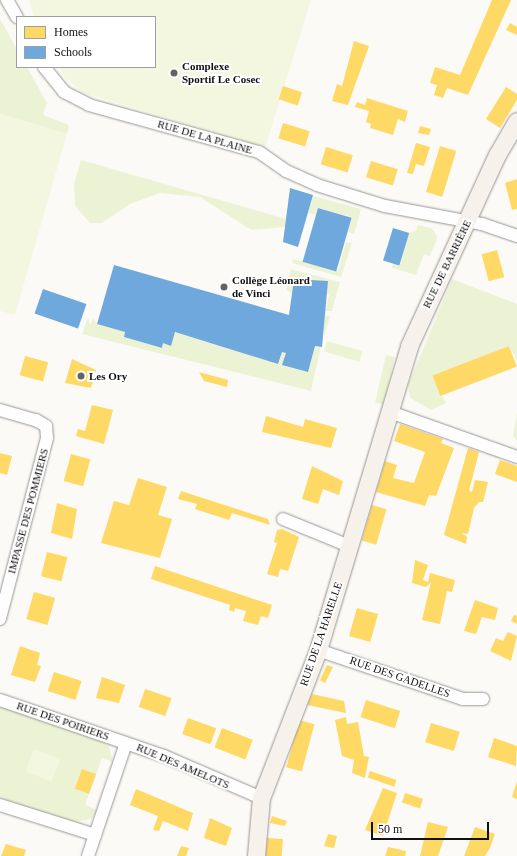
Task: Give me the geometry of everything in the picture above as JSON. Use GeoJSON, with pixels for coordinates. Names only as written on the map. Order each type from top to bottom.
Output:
{"type":"FeatureCollection","features":[{"type":"Feature","properties":{"kind":"street"},"geometry":{"type":"LineString","coordinates":[[8,0],[16,16]]}},
{"type":"Feature","properties":{"kind":"street","name":"RUE DE LA PLAINE"},"geometry":{"type":"LineString","coordinates":[[45,68],[64,92],[90,105],[259,152],[286,171],[340,192],[385,206],[466,223],[517,236]]}},
{"type":"Feature","properties":{"kind":"street","name":"RUE DE BARRIÈRE"},"geometry":{"type":"LineString","coordinates":[[390,412],[409,346],[497,155],[517,121]]}},
{"type":"Feature","properties":{"kind":"street","name":"IMPASSE DES POMMIERS"},"geometry":{"type":"LineString","coordinates":[[0,410],[36,420],[46,426],[47,438],[0,619]]}},
{"type":"Feature","properties":{"kind":"street"},"geometry":{"type":"LineString","coordinates":[[390,412],[517,457]]}},
{"type":"Feature","properties":{"kind":"street","name":"RUE DE LA HARELLE"},"geometry":{"type":"LineString","coordinates":[[256,856],[261,798],[318,650],[390,412]]}},
{"type":"Feature","properties":{"kind":"street"},"geometry":{"type":"LineString","coordinates":[[283,519],[349,546]]}},
{"type":"Feature","properties":{"kind":"street","name":"RUE DES GADELLES"},"geometry":{"type":"LineString","coordinates":[[318,650],[464,699],[483,699]]}},
{"type":"Feature","properties":{"kind":"street","name":"RUE DES POIRIERS"},"geometry":{"type":"LineString","coordinates":[[0,700],[126,743]]}},
{"type":"Feature","properties":{"kind":"street","name":"RUE DES AMELOTS"},"geometry":{"type":"LineString","coordinates":[[88,856],[126,743],[261,798]]}},
{"type":"Feature","properties":{"kind":"street"},"geometry":{"type":"LineString","coordinates":[[0,805],[95,835]]}},
{"type":"Feature","properties":{"kind":"green space","name":"Complexe Sportif Le Cosec"},"geometry":{"type":"Polygon","coordinates":[[[29,0],[311,0],[265,148],[83,93],[65,78],[60,68],[156,68],[156,16],[34,16],[29,0]]]}},
{"type":"Feature","properties":{"kind":"green space"},"geometry":{"type":"Polygon","coordinates":[[[0,19],[16,47],[16,68],[28,68],[47,103],[43,115],[69,125],[67,134],[0,114],[0,19]]]}},
{"type":"Feature","properties":{"kind":"green space"},"geometry":{"type":"Polygon","coordinates":[[[0,114],[67,134],[15,315],[0,311],[0,114]]]}},
{"type":"Feature","properties":{"kind":"green space"},"geometry":{"type":"Polygon","coordinates":[[[81,160],[286,219],[285,227],[251,230],[200,197],[160,193],[130,204],[102,223],[90,223],[75,206],[74,184],[81,160]]]}},
{"type":"Feature","properties":{"kind":"green space"},"geometry":{"type":"Polygon","coordinates":[[[313,196],[361,209],[354,234],[348,232],[352,217],[318,208],[316,215],[308,213],[313,196]]]}},
{"type":"Feature","properties":{"kind":"green space"},"geometry":{"type":"Polygon","coordinates":[[[418,225],[431,228],[436,234],[437,239],[430,256],[424,254],[416,275],[392,268],[393,263],[400,265],[409,233],[416,231],[418,225]]]}},
{"type":"Feature","properties":{"kind":"green space"},"geometry":{"type":"Polygon","coordinates":[[[346,242],[352,243],[341,277],[292,263],[293,259],[338,271],[346,242]]]}},
{"type":"Feature","properties":{"kind":"green space"},"geometry":{"type":"Polygon","coordinates":[[[291,269],[340,282],[332,311],[325,311],[329,295],[326,293],[294,279],[292,293],[286,290],[291,269]]]}},
{"type":"Feature","properties":{"kind":"green space"},"geometry":{"type":"Polygon","coordinates":[[[452,279],[517,304],[517,360],[509,346],[437,386],[446,403],[431,410],[410,398],[408,385],[452,279]]]}},
{"type":"Feature","properties":{"kind":"green space"},"geometry":{"type":"Polygon","coordinates":[[[323,316],[330,316],[324,337],[323,316]]]}},
{"type":"Feature","properties":{"kind":"green space"},"geometry":{"type":"Polygon","coordinates":[[[88,318],[90,325],[93,318],[97,324],[125,332],[124,337],[162,348],[163,343],[171,346],[175,332],[278,364],[282,352],[286,353],[283,366],[308,372],[315,346],[321,347],[311,391],[82,334],[88,318]]]}},
{"type":"Feature","properties":{"kind":"green space"},"geometry":{"type":"Polygon","coordinates":[[[327,341],[363,351],[360,362],[324,352],[327,341]]]}},
{"type":"Feature","properties":{"kind":"green space"},"geometry":{"type":"Polygon","coordinates":[[[386,355],[395,357],[384,405],[375,403],[386,355]]]}},
{"type":"Feature","properties":{"kind":"green space"},"geometry":{"type":"Polygon","coordinates":[[[517,412],[517,441],[513,436],[517,412]]]}},
{"type":"Feature","properties":{"kind":"green space"},"geometry":{"type":"Polygon","coordinates":[[[0,706],[101,740],[109,746],[113,762],[102,758],[85,805],[97,810],[91,819],[73,822],[0,798],[0,706]]]}},
{"type":"Feature","properties":{"kind":"green space"},"geometry":{"type":"Polygon","coordinates":[[[34,749],[60,759],[52,781],[25,771],[34,749]]]}},
{"type":"Feature","properties":{"kind":"building: Homes"},"geometry":{"type":"Polygon","coordinates":[[[492,0],[511,0],[468,95],[447,88],[443,98],[434,95],[437,85],[430,83],[435,67],[460,75],[492,0]]]}},
{"type":"Feature","properties":{"kind":"building: Homes"},"geometry":{"type":"Polygon","coordinates":[[[510,23],[517,27],[517,35],[506,30],[510,23]]]}},
{"type":"Feature","properties":{"kind":"building: Homes"},"geometry":{"type":"Polygon","coordinates":[[[354,41],[369,46],[348,105],[332,101],[337,84],[342,86],[354,41]]]}},
{"type":"Feature","properties":{"kind":"building: Homes"},"geometry":{"type":"Polygon","coordinates":[[[283,86],[302,92],[298,105],[279,99],[283,86]]]}},
{"type":"Feature","properties":{"kind":"building: Homes"},"geometry":{"type":"Polygon","coordinates":[[[506,87],[517,94],[517,100],[500,128],[486,119],[506,87]]]}},
{"type":"Feature","properties":{"kind":"building: Homes"},"geometry":{"type":"Polygon","coordinates":[[[367,98],[408,111],[405,122],[398,119],[393,135],[370,128],[371,124],[366,122],[369,111],[355,107],[357,102],[365,105],[367,98]]]}},
{"type":"Feature","properties":{"kind":"building: Homes"},"geometry":{"type":"Polygon","coordinates":[[[283,123],[310,131],[305,146],[278,138],[283,123]]]}},
{"type":"Feature","properties":{"kind":"building: Homes"},"geometry":{"type":"Polygon","coordinates":[[[420,126],[431,129],[429,135],[418,133],[420,126]]]}},
{"type":"Feature","properties":{"kind":"building: Homes"},"geometry":{"type":"Polygon","coordinates":[[[416,143],[430,147],[424,166],[416,164],[413,174],[407,173],[416,143]]]}},
{"type":"Feature","properties":{"kind":"building: Homes"},"geometry":{"type":"Polygon","coordinates":[[[440,146],[456,151],[442,197],[426,192],[440,146]]]}},
{"type":"Feature","properties":{"kind":"building: Homes"},"geometry":{"type":"Polygon","coordinates":[[[326,147],[353,155],[348,172],[321,164],[326,147]]]}},
{"type":"Feature","properties":{"kind":"building: Homes"},"geometry":{"type":"Polygon","coordinates":[[[371,161],[398,169],[393,185],[366,177],[371,161]]]}},
{"type":"Feature","properties":{"kind":"building: Homes"},"geometry":{"type":"Polygon","coordinates":[[[517,179],[517,209],[512,210],[505,183],[517,179]]]}},
{"type":"Feature","properties":{"kind":"building: Homes"},"geometry":{"type":"Polygon","coordinates":[[[497,250],[504,277],[489,281],[482,254],[497,250]]]}},
{"type":"Feature","properties":{"kind":"building: Homes"},"geometry":{"type":"Polygon","coordinates":[[[509,346],[517,367],[440,396],[432,375],[509,346]]]}},
{"type":"Feature","properties":{"kind":"building: Homes"},"geometry":{"type":"Polygon","coordinates":[[[25,356],[48,362],[43,382],[20,375],[25,356]]]}},
{"type":"Feature","properties":{"kind":"building: Homes","name":"Les Ory"},"geometry":{"type":"Polygon","coordinates":[[[72,359],[96,370],[91,388],[65,383],[72,359]]]}},
{"type":"Feature","properties":{"kind":"building: Homes"},"geometry":{"type":"Polygon","coordinates":[[[199,372],[228,380],[227,387],[204,381],[199,372]]]}},
{"type":"Feature","properties":{"kind":"building: Homes"},"geometry":{"type":"Polygon","coordinates":[[[92,405],[113,410],[104,444],[76,436],[78,429],[85,431],[92,405]]]}},
{"type":"Feature","properties":{"kind":"building: Homes"},"geometry":{"type":"Polygon","coordinates":[[[266,416],[303,427],[305,419],[337,428],[331,448],[262,432],[266,416]]]}},
{"type":"Feature","properties":{"kind":"building: Homes"},"geometry":{"type":"Polygon","coordinates":[[[400,424],[443,439],[441,443],[454,448],[436,496],[429,495],[425,506],[376,492],[385,461],[397,465],[393,478],[414,483],[425,452],[394,441],[400,424]]]}},
{"type":"Feature","properties":{"kind":"building: Homes"},"geometry":{"type":"Polygon","coordinates":[[[468,448],[479,452],[469,491],[472,492],[475,480],[488,482],[483,502],[479,502],[474,508],[468,534],[462,533],[467,537],[466,544],[444,535],[468,448]]]}},
{"type":"Feature","properties":{"kind":"building: Homes"},"geometry":{"type":"Polygon","coordinates":[[[0,453],[12,456],[7,475],[0,473],[0,453]]]}},
{"type":"Feature","properties":{"kind":"building: Homes"},"geometry":{"type":"Polygon","coordinates":[[[71,454],[90,459],[83,486],[64,481],[71,454]]]}},
{"type":"Feature","properties":{"kind":"building: Homes"},"geometry":{"type":"Polygon","coordinates":[[[500,460],[517,466],[517,482],[495,474],[500,460]]]}},
{"type":"Feature","properties":{"kind":"building: Homes"},"geometry":{"type":"Polygon","coordinates":[[[312,466],[343,481],[339,495],[323,489],[318,504],[302,499],[312,466]]]}},
{"type":"Feature","properties":{"kind":"building: Homes"},"geometry":{"type":"Polygon","coordinates":[[[138,478],[167,487],[158,515],[172,519],[160,558],[101,543],[114,501],[129,505],[138,478]]]}},
{"type":"Feature","properties":{"kind":"building: Homes"},"geometry":{"type":"Polygon","coordinates":[[[181,491],[268,519],[270,525],[232,513],[229,520],[195,509],[197,504],[178,499],[181,491]]]}},
{"type":"Feature","properties":{"kind":"building: Homes"},"geometry":{"type":"Polygon","coordinates":[[[57,503],[77,509],[72,539],[51,533],[57,503]]]}},
{"type":"Feature","properties":{"kind":"building: Homes"},"geometry":{"type":"Polygon","coordinates":[[[372,505],[386,509],[376,545],[362,541],[372,505]]]}},
{"type":"Feature","properties":{"kind":"building: Homes"},"geometry":{"type":"Polygon","coordinates":[[[282,529],[299,537],[288,571],[280,569],[278,577],[267,574],[277,543],[274,542],[277,530],[282,529]]]}},
{"type":"Feature","properties":{"kind":"building: Homes"},"geometry":{"type":"Polygon","coordinates":[[[47,552],[67,557],[61,581],[41,576],[47,552]]]}},
{"type":"Feature","properties":{"kind":"building: Homes"},"geometry":{"type":"Polygon","coordinates":[[[415,560],[428,565],[423,580],[428,582],[430,573],[455,580],[452,592],[447,591],[440,624],[422,620],[431,582],[426,587],[412,583],[415,560]]]}},
{"type":"Feature","properties":{"kind":"building: Homes"},"geometry":{"type":"Polygon","coordinates":[[[155,566],[272,605],[268,618],[261,616],[258,625],[243,621],[246,611],[235,608],[234,612],[229,610],[230,605],[151,579],[155,566]]]}},
{"type":"Feature","properties":{"kind":"building: Homes"},"geometry":{"type":"Polygon","coordinates":[[[34,592],[55,598],[47,625],[26,619],[34,592]]]}},
{"type":"Feature","properties":{"kind":"building: Homes"},"geometry":{"type":"Polygon","coordinates":[[[475,600],[498,608],[495,620],[482,617],[476,634],[464,631],[475,600]]]}},
{"type":"Feature","properties":{"kind":"building: Homes"},"geometry":{"type":"Polygon","coordinates":[[[357,608],[378,614],[370,642],[349,636],[357,608]]]}},
{"type":"Feature","properties":{"kind":"building: Homes"},"geometry":{"type":"Polygon","coordinates":[[[514,615],[517,616],[517,624],[511,621],[514,615]]]}},
{"type":"Feature","properties":{"kind":"building: Homes"},"geometry":{"type":"Polygon","coordinates":[[[508,632],[517,636],[511,661],[490,651],[496,638],[503,641],[508,632]]]}},
{"type":"Feature","properties":{"kind":"building: Homes"},"geometry":{"type":"Polygon","coordinates":[[[20,646],[40,653],[37,665],[41,666],[35,682],[11,675],[20,646]]]}},
{"type":"Feature","properties":{"kind":"building: Homes"},"geometry":{"type":"Polygon","coordinates":[[[327,665],[333,667],[325,683],[320,680],[327,665]]]}},
{"type":"Feature","properties":{"kind":"building: Homes"},"geometry":{"type":"Polygon","coordinates":[[[54,672],[82,681],[75,700],[48,691],[54,672]]]}},
{"type":"Feature","properties":{"kind":"building: Homes"},"geometry":{"type":"Polygon","coordinates":[[[102,677],[125,685],[119,703],[96,698],[102,677]]]}},
{"type":"Feature","properties":{"kind":"building: Homes"},"geometry":{"type":"Polygon","coordinates":[[[145,689],[171,698],[165,716],[139,707],[145,689]]]}},
{"type":"Feature","properties":{"kind":"building: Homes"},"geometry":{"type":"Polygon","coordinates":[[[312,694],[344,701],[346,713],[307,705],[312,694]]]}},
{"type":"Feature","properties":{"kind":"building: Homes"},"geometry":{"type":"Polygon","coordinates":[[[366,700],[400,711],[395,728],[360,717],[366,700]]]}},
{"type":"Feature","properties":{"kind":"building: Homes"},"geometry":{"type":"Polygon","coordinates":[[[346,717],[347,724],[358,722],[364,756],[369,757],[365,778],[352,773],[354,760],[342,756],[335,720],[346,717]]]}},
{"type":"Feature","properties":{"kind":"building: Homes"},"geometry":{"type":"Polygon","coordinates":[[[188,718],[216,728],[210,744],[182,734],[188,718]]]}},
{"type":"Feature","properties":{"kind":"building: Homes"},"geometry":{"type":"Polygon","coordinates":[[[299,720],[314,724],[302,771],[286,767],[299,720]]]}},
{"type":"Feature","properties":{"kind":"building: Homes"},"geometry":{"type":"Polygon","coordinates":[[[431,723],[460,732],[454,751],[425,742],[431,723]]]}},
{"type":"Feature","properties":{"kind":"building: Homes"},"geometry":{"type":"Polygon","coordinates":[[[222,728],[253,740],[245,759],[214,748],[222,728]]]}},
{"type":"Feature","properties":{"kind":"building: Homes"},"geometry":{"type":"Polygon","coordinates":[[[494,738],[517,746],[516,766],[488,757],[494,738]]]}},
{"type":"Feature","properties":{"kind":"building: Homes"},"geometry":{"type":"Polygon","coordinates":[[[82,769],[96,774],[89,794],[75,789],[82,769]]]}},
{"type":"Feature","properties":{"kind":"building: Homes"},"geometry":{"type":"Polygon","coordinates":[[[370,771],[396,780],[394,787],[368,778],[370,771]]]}},
{"type":"Feature","properties":{"kind":"building: Homes"},"geometry":{"type":"Polygon","coordinates":[[[517,781],[517,799],[512,797],[517,781]]]}},
{"type":"Feature","properties":{"kind":"building: Homes"},"geometry":{"type":"Polygon","coordinates":[[[383,788],[397,793],[383,836],[365,830],[383,788]]]}},
{"type":"Feature","properties":{"kind":"building: Homes"},"geometry":{"type":"Polygon","coordinates":[[[136,789],[193,813],[188,831],[163,821],[159,831],[153,830],[158,816],[130,805],[136,789]]]}},
{"type":"Feature","properties":{"kind":"building: Homes"},"geometry":{"type":"Polygon","coordinates":[[[405,793],[423,799],[420,808],[402,803],[405,793]]]}},
{"type":"Feature","properties":{"kind":"building: Homes"},"geometry":{"type":"Polygon","coordinates":[[[272,816],[287,821],[285,826],[270,823],[272,816]]]}},
{"type":"Feature","properties":{"kind":"building: Homes"},"geometry":{"type":"Polygon","coordinates":[[[210,818],[232,828],[226,846],[204,838],[210,818]]]}},
{"type":"Feature","properties":{"kind":"building: Homes"},"geometry":{"type":"Polygon","coordinates":[[[428,822],[448,827],[438,856],[420,856],[428,822]]]}},
{"type":"Feature","properties":{"kind":"building: Homes"},"geometry":{"type":"Polygon","coordinates":[[[475,827],[495,834],[490,848],[485,856],[464,856],[475,827]]]}},
{"type":"Feature","properties":{"kind":"building: Homes"},"geometry":{"type":"Polygon","coordinates":[[[328,834],[337,836],[334,848],[324,846],[328,834]]]}},
{"type":"Feature","properties":{"kind":"building: Homes"},"geometry":{"type":"Polygon","coordinates":[[[267,838],[283,839],[282,856],[266,856],[267,838]]]}},
{"type":"Feature","properties":{"kind":"building: Homes"},"geometry":{"type":"Polygon","coordinates":[[[6,844],[26,850],[24,856],[1,856],[6,844]]]}},
{"type":"Feature","properties":{"kind":"building: Homes"},"geometry":{"type":"Polygon","coordinates":[[[181,846],[189,848],[186,856],[177,856],[181,846]]]}},
{"type":"Feature","properties":{"kind":"building: Homes"},"geometry":{"type":"Polygon","coordinates":[[[388,847],[406,851],[405,856],[385,856],[388,847]]]}},
{"type":"Feature","properties":{"kind":"building: Schools"},"geometry":{"type":"Polygon","coordinates":[[[290,188],[313,195],[298,247],[283,242],[290,188]]]}},
{"type":"Feature","properties":{"kind":"building: Schools"},"geometry":{"type":"Polygon","coordinates":[[[318,208],[352,218],[336,271],[303,262],[318,208]]]}},
{"type":"Feature","properties":{"kind":"building: Schools"},"geometry":{"type":"Polygon","coordinates":[[[393,228],[409,233],[399,265],[383,261],[393,228]]]}},
{"type":"Feature","properties":{"kind":"building: Schools"},"geometry":{"type":"Polygon","coordinates":[[[114,265],[289,315],[294,279],[328,281],[322,347],[315,346],[308,372],[282,365],[286,353],[282,352],[278,364],[175,332],[171,346],[163,343],[162,348],[124,337],[125,332],[97,324],[114,265]]]}},
{"type":"Feature","properties":{"kind":"building: Schools"},"geometry":{"type":"Polygon","coordinates":[[[43,289],[86,304],[78,329],[35,314],[43,289]]]}},
{"type":"Feature","properties":{"kind":"place","name":"Complexe Sportif Le Cosec"},"geometry":{"type":"Point","coordinates":[174,73]}},
{"type":"Feature","properties":{"kind":"place","name":"Collège Léonard de Vinci"},"geometry":{"type":"Point","coordinates":[224,287]}},
{"type":"Feature","properties":{"kind":"place","name":"Les Ory"},"geometry":{"type":"Point","coordinates":[81,376]}}]}
